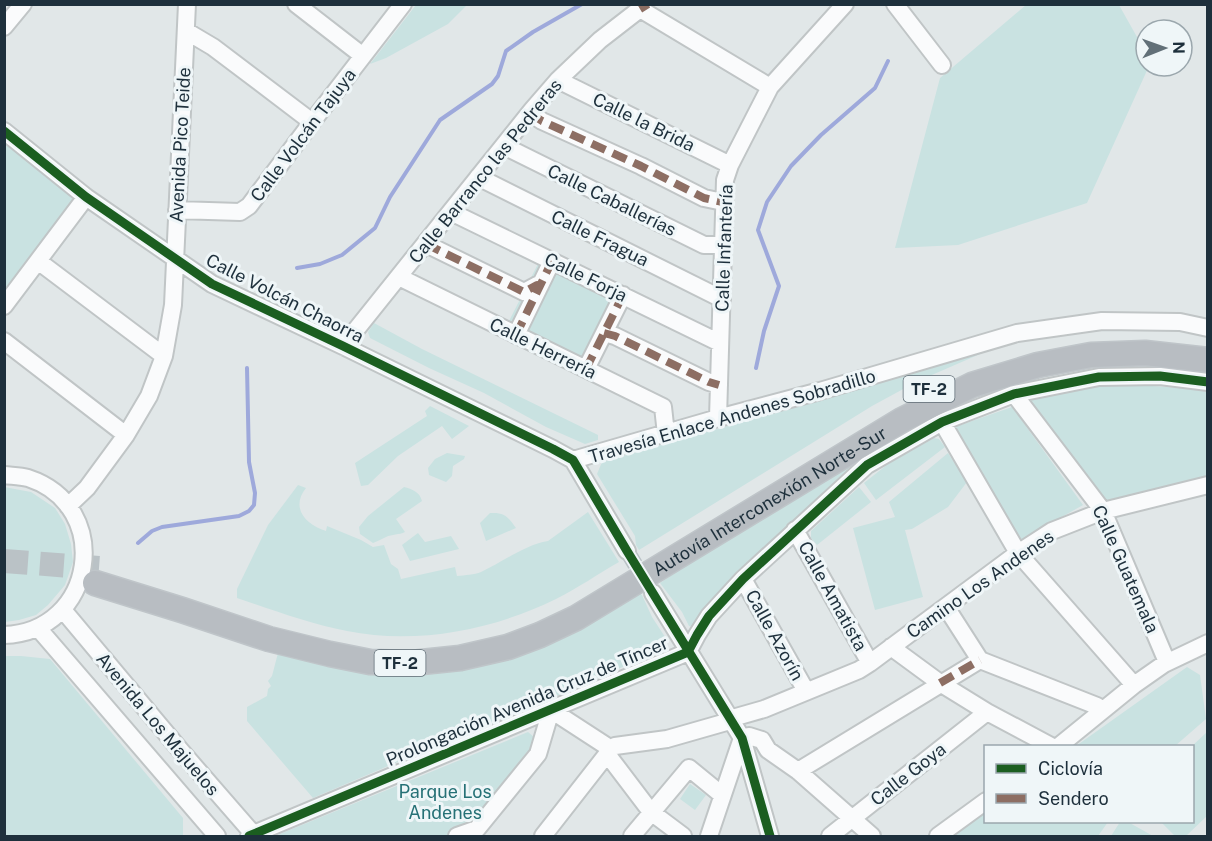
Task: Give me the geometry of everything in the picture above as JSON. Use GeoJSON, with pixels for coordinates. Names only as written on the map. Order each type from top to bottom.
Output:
{"type":"FeatureCollection","features":[{"type":"Feature","properties":{"kind":"highway","name":"Autovía Interconexión Norte-Sur"},"geometry":{"type":"LineString","coordinates":[[1208,346],[1171,341],[1114,340],[1049,348],[999,361],[944,381],[889,411],[615,577],[547,615],[497,634],[451,644],[399,648],[345,643],[97,576],[182,610],[269,639],[340,656],[370,662],[412,663],[460,658],[508,647],[576,618],[902,420],[972,385],[1038,365],[1091,355],[1145,353],[1208,360]]}},
{"type":"Feature","properties":{"kind":"street"},"geometry":{"type":"LineString","coordinates":[[4,27],[23,4]]}},
{"type":"Feature","properties":{"kind":"street","name":"Avenida Pico Teide"},"geometry":{"type":"LineString","coordinates":[[68,506],[87,488],[126,435],[149,396],[164,356],[173,305],[187,4]]}},
{"type":"Feature","properties":{"kind":"street"},"geometry":{"type":"LineString","coordinates":[[296,4],[363,56]]}},
{"type":"Feature","properties":{"kind":"street","name":"Calle Volcán Tajuya"},"geometry":{"type":"LineString","coordinates":[[177,210],[240,212],[249,206],[403,4]]}},
{"type":"Feature","properties":{"kind":"street","name":"Calle Infantería"},"geometry":{"type":"LineString","coordinates":[[718,418],[725,180],[730,165],[770,87],[845,4]]}},
{"type":"Feature","properties":{"kind":"street"},"geometry":{"type":"LineString","coordinates":[[895,4],[942,65]]}},
{"type":"Feature","properties":{"kind":"street","name":"Calle Barranco las Pedreras"},"geometry":{"type":"LineString","coordinates":[[343,346],[558,80],[600,40],[640,9],[770,87]]}},
{"type":"Feature","properties":{"kind":"street"},"geometry":{"type":"LineString","coordinates":[[186,31],[213,46],[312,122]]}},
{"type":"Feature","properties":{"kind":"street","name":"Calle la Brida"},"geometry":{"type":"LineString","coordinates":[[558,80],[730,165]]}},
{"type":"Feature","properties":{"kind":"street"},"geometry":{"type":"LineString","coordinates":[[530,113],[542,121],[641,166],[704,198],[723,202]]}},
{"type":"Feature","properties":{"kind":"street","name":"Calle Volcán Chaorra"},"geometry":{"type":"LineString","coordinates":[[4,131],[86,196],[212,284],[573,460]]}},
{"type":"Feature","properties":{"kind":"street","name":"Calle Caballerías"},"geometry":{"type":"LineString","coordinates":[[504,146],[704,245],[723,245]]}},
{"type":"Feature","properties":{"kind":"street","name":"Calle Fragua"},"geometry":{"type":"LineString","coordinates":[[478,177],[722,298]]}},
{"type":"Feature","properties":{"kind":"street"},"geometry":{"type":"LineString","coordinates":[[4,306],[86,196]]}},
{"type":"Feature","properties":{"kind":"street","name":"Calle Forja"},"geometry":{"type":"LineString","coordinates":[[452,212],[720,343]]}},
{"type":"Feature","properties":{"kind":"street"},"geometry":{"type":"LineString","coordinates":[[426,244],[524,292],[537,285],[540,286]]}},
{"type":"Feature","properties":{"kind":"street"},"geometry":{"type":"LineString","coordinates":[[38,261],[164,356]]}},
{"type":"Feature","properties":{"kind":"street"},"geometry":{"type":"LineString","coordinates":[[516,335],[552,261]]}},
{"type":"Feature","properties":{"kind":"street","name":"Calle Herrería"},"geometry":{"type":"LineString","coordinates":[[399,277],[663,407],[666,434]]}},
{"type":"Feature","properties":{"kind":"street"},"geometry":{"type":"LineString","coordinates":[[586,369],[623,296]]}},
{"type":"Feature","properties":{"kind":"street","name":"Travesía Enlace Andenes Sobradillo"},"geometry":{"type":"LineString","coordinates":[[573,460],[718,418],[820,392],[1017,333],[1102,321],[1180,322],[1208,328]]}},
{"type":"Feature","properties":{"kind":"street"},"geometry":{"type":"LineString","coordinates":[[604,333],[719,385]]}},
{"type":"Feature","properties":{"kind":"street"},"geometry":{"type":"LineString","coordinates":[[4,341],[126,435]]}},
{"type":"Feature","properties":{"kind":"street"},"geometry":{"type":"LineString","coordinates":[[1014,394],[1099,377],[1160,376],[1208,382]]}},
{"type":"Feature","properties":{"kind":"street","name":"Prolongación Avenida Cruz de Tíncer"},"geometry":{"type":"LineString","coordinates":[[253,836],[688,652],[709,616],[743,579],[867,465],[942,422],[1014,394]]}},
{"type":"Feature","properties":{"kind":"street","name":"Calle Guatemala"},"geometry":{"type":"LineString","coordinates":[[1014,394],[1103,511],[1167,662]]}},
{"type":"Feature","properties":{"kind":"street"},"geometry":{"type":"LineString","coordinates":[[942,422],[1018,553],[1134,685]]}},
{"type":"Feature","properties":{"kind":"street"},"geometry":{"type":"LineString","coordinates":[[573,460],[627,551]]}},
{"type":"Feature","properties":{"kind":"street"},"geometry":{"type":"LineString","coordinates":[[4,475],[27,478],[43,485],[51,489],[68,506],[81,530],[85,557],[76,592],[63,610],[38,628],[4,635]]}},
{"type":"Feature","properties":{"kind":"street","name":"Camino Los Andenes"},"geometry":{"type":"LineString","coordinates":[[709,837],[743,727],[752,716],[859,670],[1018,553],[1052,531],[1103,511],[1208,485]]}},
{"type":"Feature","properties":{"kind":"street","name":"Calle Amatista"},"geometry":{"type":"LineString","coordinates":[[795,530],[870,663]]}},
{"type":"Feature","properties":{"kind":"street","name":"Calle Azorín"},"geometry":{"type":"LineString","coordinates":[[743,579],[806,691]]}},
{"type":"Feature","properties":{"kind":"street"},"geometry":{"type":"LineString","coordinates":[[653,593],[741,738],[761,801]]}},
{"type":"Feature","properties":{"kind":"street"},"geometry":{"type":"LineString","coordinates":[[946,607],[980,660],[1097,706],[1101,711]]}},
{"type":"Feature","properties":{"kind":"street","name":"Avenida Los Majuelos"},"geometry":{"type":"LineString","coordinates":[[63,610],[253,836]]}},
{"type":"Feature","properties":{"kind":"street","name":"Avenida Los Majuelos"},"geometry":{"type":"LineString","coordinates":[[38,628],[218,837]]}},
{"type":"Feature","properties":{"kind":"street"},"geometry":{"type":"LineString","coordinates":[[1061,745],[1134,685],[1167,662],[1208,644]]}},
{"type":"Feature","properties":{"kind":"street"},"geometry":{"type":"LineString","coordinates":[[891,647],[940,683],[1047,745]]}},
{"type":"Feature","properties":{"kind":"street"},"geometry":{"type":"LineString","coordinates":[[798,771],[980,660]]}},
{"type":"Feature","properties":{"kind":"street","name":"Camino Los Andenes"},"geometry":{"type":"LineString","coordinates":[[609,752],[615,746],[667,739],[764,709]]}},
{"type":"Feature","properties":{"kind":"street"},"geometry":{"type":"LineString","coordinates":[[457,837],[482,833],[538,754],[550,710],[609,752],[651,812],[683,837]]}},
{"type":"Feature","properties":{"kind":"street","name":"Calle Goya"},"geometry":{"type":"LineString","coordinates":[[830,837],[987,712]]}},
{"type":"Feature","properties":{"kind":"street"},"geometry":{"type":"LineString","coordinates":[[741,738],[749,736],[762,740],[768,750],[798,771],[872,837]]}},
{"type":"Feature","properties":{"kind":"street"},"geometry":{"type":"LineString","coordinates":[[768,750],[753,756],[752,760],[770,837]]}},
{"type":"Feature","properties":{"kind":"street"},"geometry":{"type":"LineString","coordinates":[[543,837],[609,752]]}},
{"type":"Feature","properties":{"kind":"street"},"geometry":{"type":"LineString","coordinates":[[632,837],[689,768],[722,795]]}},
{"type":"Feature","properties":{"kind":"street"},"geometry":{"type":"LineString","coordinates":[[731,771],[742,771],[748,777],[761,801]]}},
{"type":"Feature","properties":{"kind":"street"},"geometry":{"type":"LineString","coordinates":[[938,837],[984,802]]}},
{"type":"Feature","properties":{"kind":"green space"},"geometry":{"type":"Polygon","coordinates":[[[416,5],[467,5],[448,24],[386,58],[370,64],[416,5]]]}},
{"type":"Feature","properties":{"kind":"green space"},"geometry":{"type":"Polygon","coordinates":[[[1026,5],[1119,5],[1134,32],[1134,78],[1144,78],[1087,203],[958,245],[895,248],[940,78],[1026,5]]]}},
{"type":"Feature","properties":{"kind":"green space"},"geometry":{"type":"Polygon","coordinates":[[[5,144],[72,195],[73,204],[5,292],[5,144]]]}},
{"type":"Feature","properties":{"kind":"green space"},"geometry":{"type":"Polygon","coordinates":[[[542,256],[623,295],[586,369],[505,329],[542,256]]]}},
{"type":"Feature","properties":{"kind":"green space"},"geometry":{"type":"Polygon","coordinates":[[[374,323],[598,435],[598,440],[585,444],[546,427],[484,393],[370,338],[368,332],[374,323]]]}},
{"type":"Feature","properties":{"kind":"green space"},"geometry":{"type":"Polygon","coordinates":[[[985,348],[987,351],[918,381],[872,406],[639,550],[635,536],[597,474],[602,462],[947,363],[946,360],[985,348]]]}},
{"type":"Feature","properties":{"kind":"green space"},"geometry":{"type":"Polygon","coordinates":[[[1111,383],[1195,389],[1207,392],[1207,478],[1106,502],[1028,398],[1111,383]]]}},
{"type":"Feature","properties":{"kind":"green space"},"geometry":{"type":"Polygon","coordinates":[[[430,406],[469,426],[452,439],[442,426],[398,456],[368,485],[361,486],[355,463],[427,416],[425,411],[430,406]]]}},
{"type":"Feature","properties":{"kind":"green space"},"geometry":{"type":"Polygon","coordinates":[[[1012,407],[1083,505],[1021,540],[955,427],[1012,407]]]}},
{"type":"Feature","properties":{"kind":"green space"},"geometry":{"type":"Polygon","coordinates":[[[934,438],[939,439],[945,447],[876,500],[864,483],[888,464],[934,438]]]}},
{"type":"Feature","properties":{"kind":"green space"},"geometry":{"type":"Polygon","coordinates":[[[447,453],[465,456],[453,466],[452,476],[446,482],[429,475],[428,468],[435,459],[447,453]]]}},
{"type":"Feature","properties":{"kind":"green space"},"geometry":{"type":"Polygon","coordinates":[[[948,453],[967,482],[948,507],[912,529],[905,530],[923,597],[875,610],[853,528],[895,517],[889,502],[948,453]]]}},
{"type":"Feature","properties":{"kind":"green space"},"geometry":{"type":"Polygon","coordinates":[[[867,457],[798,516],[694,627],[689,626],[682,612],[660,583],[711,549],[858,460],[867,457]]]}},
{"type":"Feature","properties":{"kind":"green space"},"geometry":{"type":"Polygon","coordinates":[[[298,485],[306,488],[301,495],[300,509],[302,515],[312,525],[326,531],[327,526],[373,547],[384,545],[391,564],[398,569],[401,579],[455,567],[457,576],[478,573],[522,550],[548,541],[588,512],[619,562],[556,599],[532,610],[454,632],[400,636],[373,635],[333,628],[237,598],[237,589],[268,525],[298,485]]]}},
{"type":"Feature","properties":{"kind":"green space"},"geometry":{"type":"Polygon","coordinates":[[[4,487],[31,492],[55,508],[65,524],[73,562],[65,585],[48,605],[36,615],[5,622],[4,487]]]}},
{"type":"Feature","properties":{"kind":"green space"},"geometry":{"type":"Polygon","coordinates":[[[404,487],[418,493],[422,501],[396,519],[405,532],[373,543],[360,534],[359,527],[368,516],[404,487]]]}},
{"type":"Feature","properties":{"kind":"green space"},"geometry":{"type":"Polygon","coordinates":[[[859,487],[871,502],[817,545],[811,538],[811,531],[859,487]]]}},
{"type":"Feature","properties":{"kind":"green space"},"geometry":{"type":"Polygon","coordinates":[[[490,513],[506,516],[516,528],[486,541],[480,523],[490,513]]]}},
{"type":"Feature","properties":{"kind":"green space"},"geometry":{"type":"Polygon","coordinates":[[[418,533],[425,542],[451,536],[459,549],[410,561],[402,545],[418,533]]]}},
{"type":"Feature","properties":{"kind":"green space"},"geometry":{"type":"Polygon","coordinates":[[[639,593],[667,640],[665,650],[313,798],[247,721],[247,707],[267,696],[271,686],[268,681],[272,676],[278,653],[314,663],[398,673],[639,593]]]}},
{"type":"Feature","properties":{"kind":"green space"},"geometry":{"type":"Polygon","coordinates":[[[5,656],[50,659],[183,818],[183,836],[5,836],[5,656]]]}},
{"type":"Feature","properties":{"kind":"green space"},"geometry":{"type":"Polygon","coordinates":[[[1187,667],[1200,675],[1206,719],[1176,745],[1077,745],[1187,667]]]}},
{"type":"Feature","properties":{"kind":"green space","name":"Parque Los Andenes"},"geometry":{"type":"Polygon","coordinates":[[[528,732],[534,737],[535,742],[465,830],[443,836],[277,836],[280,834],[528,732]]]}},
{"type":"Feature","properties":{"kind":"green space"},"geometry":{"type":"Polygon","coordinates":[[[1207,732],[1207,816],[1186,836],[1175,836],[1162,823],[1194,823],[1193,745],[1207,732]]]}},
{"type":"Feature","properties":{"kind":"green space"},"geometry":{"type":"Polygon","coordinates":[[[690,784],[706,795],[695,810],[680,799],[690,784]]]}},
{"type":"Feature","properties":{"kind":"green space"},"geometry":{"type":"Polygon","coordinates":[[[984,813],[984,823],[1107,823],[1098,836],[951,836],[984,813]]]}},
{"type":"Feature","properties":{"kind":"green space"},"geometry":{"type":"Polygon","coordinates":[[[1119,823],[1130,823],[1153,836],[1111,836],[1119,823]]]}},
{"type":"Feature","properties":{"kind":"waterway"},"geometry":{"type":"LineString","coordinates":[[297,268],[320,264],[342,255],[375,228],[390,197],[440,120],[492,84],[498,76],[506,51],[533,32],[582,4]]}},
{"type":"Feature","properties":{"kind":"waterway"},"geometry":{"type":"LineString","coordinates":[[756,368],[764,331],[779,286],[758,230],[767,202],[791,166],[821,135],[875,88],[888,61]]}},
{"type":"Feature","properties":{"kind":"waterway"},"geometry":{"type":"LineString","coordinates":[[138,543],[152,531],[162,527],[239,516],[249,511],[254,505],[255,493],[249,462],[247,368]]}},
{"type":"Feature","properties":{"kind":"tunnel"},"geometry":{"type":"LineString","coordinates":[[627,551],[648,586]]}},
{"type":"Feature","properties":{"kind":"tunnel"},"geometry":{"type":"LineString","coordinates":[[4,561],[99,568]]}},
{"type":"Feature","properties":{"kind":"marked path"},"geometry":{"type":"LineString","coordinates":[[640,9],[648,4]]}},
{"type":"Feature","properties":{"kind":"marked path"},"geometry":{"type":"LineString","coordinates":[[530,113],[542,121],[641,166],[704,198],[723,202]]}},
{"type":"Feature","properties":{"kind":"marked path"},"geometry":{"type":"LineString","coordinates":[[426,244],[524,292],[537,285],[540,286]]}},
{"type":"Feature","properties":{"kind":"marked path"},"geometry":{"type":"LineString","coordinates":[[516,335],[552,261]]}},
{"type":"Feature","properties":{"kind":"marked path"},"geometry":{"type":"LineString","coordinates":[[586,369],[623,295]]}},
{"type":"Feature","properties":{"kind":"marked path"},"geometry":{"type":"LineString","coordinates":[[604,333],[719,385]]}},
{"type":"Feature","properties":{"kind":"marked path"},"geometry":{"type":"LineString","coordinates":[[940,683],[980,660]]}},
{"type":"Feature","properties":{"kind":"cycle path"},"geometry":{"type":"LineString","coordinates":[[4,131],[86,197],[212,284],[573,460],[742,738],[770,836]]}},
{"type":"Feature","properties":{"kind":"cycle path"},"geometry":{"type":"LineString","coordinates":[[249,836],[688,652],[709,616],[743,579],[867,465],[942,422],[1014,394],[1099,377],[1160,376],[1208,382]]}}]}
